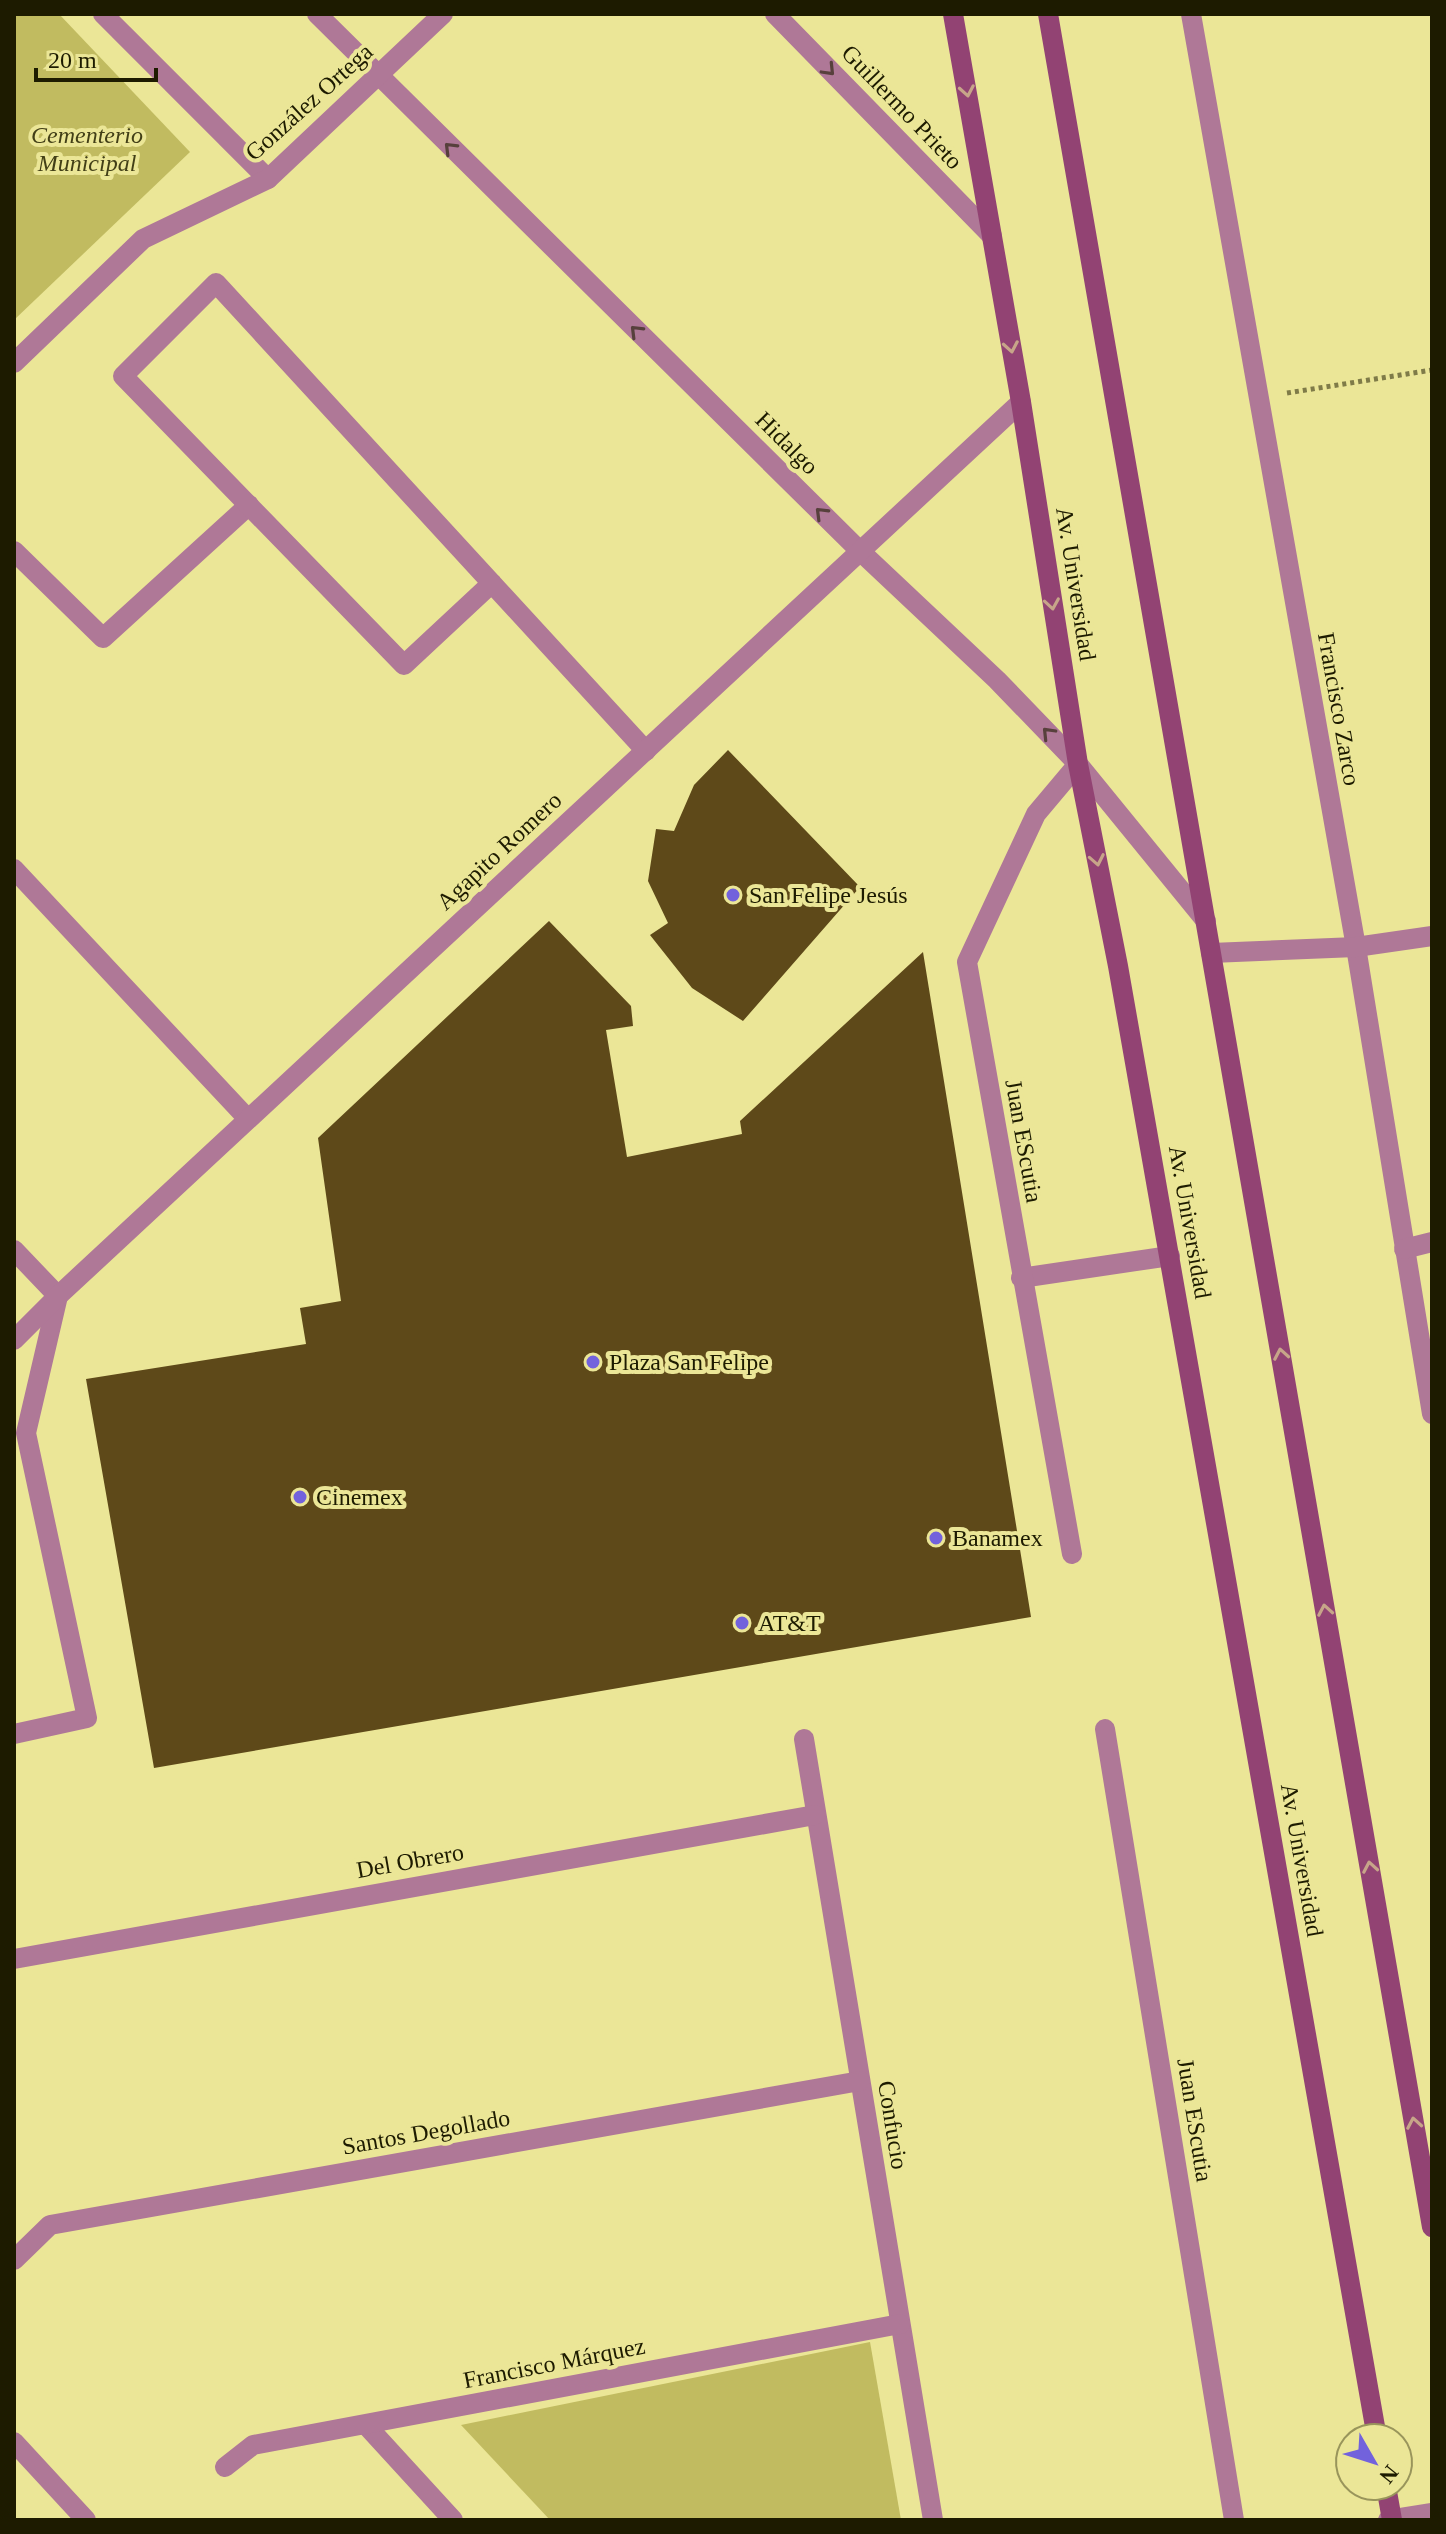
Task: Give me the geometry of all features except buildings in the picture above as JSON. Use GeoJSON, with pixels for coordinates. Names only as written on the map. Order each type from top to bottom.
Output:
{"type":"FeatureCollection","features":[{"type":"Feature","properties":{"kind":"main road","name":"Av. Universidad"},"geometry":{"type":"LineString","coordinates":[[953,14],[1021,402],[1078,764],[1170,1256],[1374,2422]]}},
{"type":"Feature","properties":{"kind":"main road"},"geometry":{"type":"LineString","coordinates":[[1048,14],[1431,2219]]}},
{"type":"Feature","properties":{"kind":"street"},"geometry":{"type":"LineString","coordinates":[[103,14],[268,179]]}},
{"type":"Feature","properties":{"kind":"street","name":"Hidalgo"},"geometry":{"type":"LineString","coordinates":[[317,14],[860,551],[997,680],[1078,764],[1206,921]]}},
{"type":"Feature","properties":{"kind":"street","name":"González Ortega"},"geometry":{"type":"LineString","coordinates":[[14,363],[143,239],[268,179],[443,14]]}},
{"type":"Feature","properties":{"kind":"street","name":"Guillermo Prieto"},"geometry":{"type":"LineString","coordinates":[[775,14],[992,236]]}},
{"type":"Feature","properties":{"kind":"street","name":"Francisco Zarco"},"geometry":{"type":"LineString","coordinates":[[1191,14],[1356,947],[1432,1414]]}},
{"type":"Feature","properties":{"kind":"street"},"geometry":{"type":"LineString","coordinates":[[492,583],[404,665],[123,376],[216,283],[492,583],[646,751]]}},
{"type":"Feature","properties":{"kind":"street","name":"Agapito Romero"},"geometry":{"type":"LineString","coordinates":[[14,1340],[1021,402]]}},
{"type":"Feature","properties":{"kind":"street"},"geometry":{"type":"LineString","coordinates":[[14,551],[103,638],[249,505]]}},
{"type":"Feature","properties":{"kind":"street","name":"Juan EScutia"},"geometry":{"type":"LineString","coordinates":[[1072,1554],[967,962],[1036,814],[1078,764]]}},
{"type":"Feature","properties":{"kind":"street"},"geometry":{"type":"LineString","coordinates":[[14,869],[248,1119]]}},
{"type":"Feature","properties":{"kind":"street"},"geometry":{"type":"LineString","coordinates":[[1211,953],[1356,947],[1432,936]]}},
{"type":"Feature","properties":{"kind":"street"},"geometry":{"type":"LineString","coordinates":[[1404,1249],[1432,1242]]}},
{"type":"Feature","properties":{"kind":"street"},"geometry":{"type":"LineString","coordinates":[[14,1250],[58,1296],[20,1437],[87,1718],[14,1734]]}},
{"type":"Feature","properties":{"kind":"street"},"geometry":{"type":"LineString","coordinates":[[1021,1278],[1170,1256]]}},
{"type":"Feature","properties":{"kind":"street","name":"Juan EScutia"},"geometry":{"type":"LineString","coordinates":[[1105,1729],[1234,2520]]}},
{"type":"Feature","properties":{"kind":"street","name":"Confucio"},"geometry":{"type":"LineString","coordinates":[[804,1739],[933,2520]]}},
{"type":"Feature","properties":{"kind":"street","name":"Del Obrero"},"geometry":{"type":"LineString","coordinates":[[14,1959],[815,1815]]}},
{"type":"Feature","properties":{"kind":"street","name":"Santos Degollado"},"geometry":{"type":"LineString","coordinates":[[14,2260],[50,2225],[860,2081]]}},
{"type":"Feature","properties":{"kind":"street","name":"Francisco Márquez"},"geometry":{"type":"LineString","coordinates":[[225,2467],[253,2445],[900,2324]]}},
{"type":"Feature","properties":{"kind":"street"},"geometry":{"type":"LineString","coordinates":[[366,2425],[453,2520]]}},
{"type":"Feature","properties":{"kind":"street"},"geometry":{"type":"LineString","coordinates":[[14,2442],[86,2520]]}},
{"type":"Feature","properties":{"kind":"street"},"geometry":{"type":"LineString","coordinates":[[1391,2520],[1432,2513]]}},
{"type":"Feature","properties":{"kind":"path"},"geometry":{"type":"LineString","coordinates":[[1257,398],[1432,370]]}},
{"type":"Feature","properties":{"kind":"green space","name":"Cementerio Municipal"},"geometry":{"type":"Polygon","coordinates":[[[14,14],[59,14],[190,152],[14,320],[14,14]]]}},
{"type":"Feature","properties":{"kind":"green space"},"geometry":{"type":"Polygon","coordinates":[[[870,2342],[901,2520],[550,2520],[461,2425],[870,2342]]]}},
{"type":"Feature","properties":{"kind":"place","name":"San Felipe Jesús"},"geometry":{"type":"Point","coordinates":[733,895]}},
{"type":"Feature","properties":{"kind":"place","name":"Plaza San Felipe"},"geometry":{"type":"Point","coordinates":[593,1362]}},
{"type":"Feature","properties":{"kind":"place","name":"Cinemex"},"geometry":{"type":"Point","coordinates":[300,1497]}},
{"type":"Feature","properties":{"kind":"place","name":"Banamex"},"geometry":{"type":"Point","coordinates":[936,1538]}},
{"type":"Feature","properties":{"kind":"place","name":"AT&T"},"geometry":{"type":"Point","coordinates":[742,1623]}}]}
